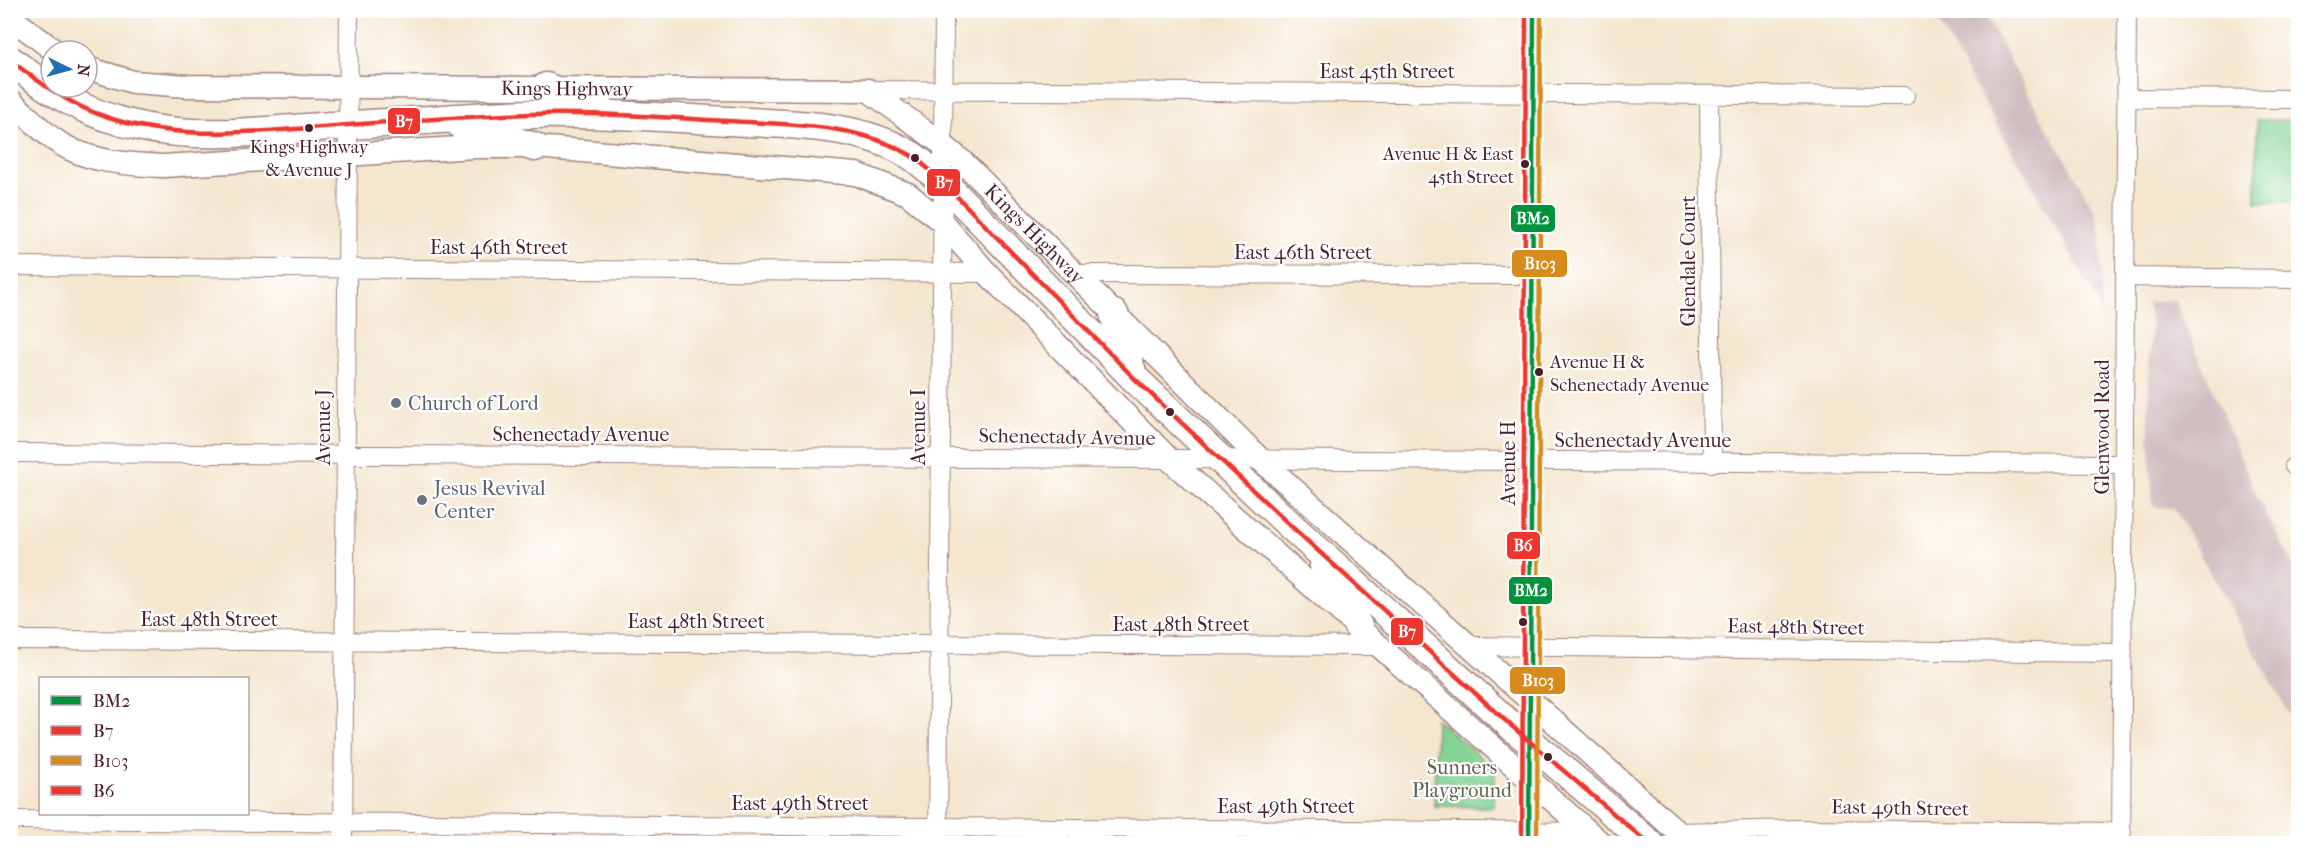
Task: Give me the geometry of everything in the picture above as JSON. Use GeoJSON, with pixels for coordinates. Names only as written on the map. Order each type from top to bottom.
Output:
{"type":"FeatureCollection","features":[{"type":"Feature","properties":{"kind":"main road","name":"Kings Highway"},"geometry":{"type":"LineString","coordinates":[[10,60],[52,92],[79,107],[106,118],[145,128],[183,132],[219,132],[530,114],[620,116],[837,129],[864,134],[912,156],[942,181],[1133,377],[1313,546],[1529,740],[1650,843]]}},
{"type":"Feature","properties":{"kind":"main road"},"geometry":{"type":"LineString","coordinates":[[546,87],[620,116]]}},
{"type":"Feature","properties":{"kind":"main road"},"geometry":{"type":"LineString","coordinates":[[442,120],[535,147]]}},
{"type":"Feature","properties":{"kind":"main road"},"geometry":{"type":"LineString","coordinates":[[1114,314],[1133,377]]}},
{"type":"Feature","properties":{"kind":"main road"},"geometry":{"type":"LineString","coordinates":[[1313,546],[1359,628]]}},
{"type":"Feature","properties":{"kind":"street","name":"Avenue J"},"geometry":{"type":"LineString","coordinates":[[343,843],[349,10]]}},
{"type":"Feature","properties":{"kind":"street","name":"Avenue I"},"geometry":{"type":"LineString","coordinates":[[938,835],[944,10]]}},
{"type":"Feature","properties":{"kind":"street","name":"Avenue H"},"geometry":{"type":"LineString","coordinates":[[1529,837],[1534,10]]}},
{"type":"Feature","properties":{"kind":"street","name":"Glenwood Road"},"geometry":{"type":"LineString","coordinates":[[2122,838],[2127,10]]}},
{"type":"Feature","properties":{"kind":"street"},"geometry":{"type":"LineString","coordinates":[[10,17],[39,39]]}},
{"type":"Feature","properties":{"kind":"street","name":"Kings Highway"},"geometry":{"type":"LineString","coordinates":[[99,72],[133,82],[188,86],[348,85],[868,90],[963,162],[1262,461],[1684,838]]}},
{"type":"Feature","properties":{"kind":"street","name":"East 45th Street"},"geometry":{"type":"LineString","coordinates":[[868,90],[1905,96]]}},
{"type":"Feature","properties":{"kind":"street","name":"Glendale Court"},"geometry":{"type":"LineString","coordinates":[[1709,95],[1712,463]]}},
{"type":"Feature","properties":{"kind":"street"},"geometry":{"type":"LineString","coordinates":[[2126,98],[2298,99]]}},
{"type":"Feature","properties":{"kind":"street"},"geometry":{"type":"LineString","coordinates":[[10,100],[53,139],[86,155],[124,164],[163,166],[475,147],[535,147],[856,174],[908,194],[942,222],[987,273],[1170,460],[1596,838]]}},
{"type":"Feature","properties":{"kind":"street","name":"East 46th Street"},"geometry":{"type":"LineString","coordinates":[[10,266],[987,273]]}},
{"type":"Feature","properties":{"kind":"street","name":"East 46th Street"},"geometry":{"type":"LineString","coordinates":[[1074,274],[1532,275]]}},
{"type":"Feature","properties":{"kind":"street"},"geometry":{"type":"LineString","coordinates":[[2125,277],[2298,279]]}},
{"type":"Feature","properties":{"kind":"street","name":"Schenectady Avenue"},"geometry":{"type":"LineString","coordinates":[[10,453],[2124,464]]}},
{"type":"Feature","properties":{"kind":"street","name":"East 48th Street"},"geometry":{"type":"LineString","coordinates":[[10,640],[939,646],[1380,646]]}},
{"type":"Feature","properties":{"kind":"street","name":"East 48th Street"},"geometry":{"type":"LineString","coordinates":[[1468,646],[2123,653]]}},
{"type":"Feature","properties":{"kind":"street","name":"East 49th Street"},"geometry":{"type":"LineString","coordinates":[[10,820],[344,822],[938,835],[1596,838]]}},
{"type":"Feature","properties":{"kind":"street","name":"East 49th Street"},"geometry":{"type":"LineString","coordinates":[[1684,838],[1801,829],[2122,838]]}},
{"type":"Feature","properties":{"kind":"shaded area"},"geometry":{"type":"Polygon","coordinates":[[[1932,11],[1983,11],[1985,13],[2024,87],[2096,213],[2101,233],[2102,315],[2095,296],[1932,11]]]}},
{"type":"Feature","properties":{"kind":"shaded area"},"geometry":{"type":"Polygon","coordinates":[[[2175,300],[2259,501],[2298,574],[2298,730],[2174,508],[2153,507],[2148,413],[2151,323],[2147,302],[2175,300]]]}},
{"type":"Feature","properties":{"kind":"green space"},"geometry":{"type":"Polygon","coordinates":[[[2257,120],[2298,120],[2298,202],[2256,202],[2257,120]]]}},
{"type":"Feature","properties":{"kind":"green space","name":"Sunners Playground"},"geometry":{"type":"Polygon","coordinates":[[[1436,719],[1495,770],[1494,807],[1434,806],[1436,719]]]}},
{"type":"Feature","properties":{"kind":"transit line","name":"B6"},"geometry":{"type":"LineString","coordinates":[[1522,844],[1526,10]]}},
{"type":"Feature","properties":{"kind":"transit line","name":"BM2"},"geometry":{"type":"LineString","coordinates":[[1529,844],[1534,10]]}},
{"type":"Feature","properties":{"kind":"transit line","name":"B103"},"geometry":{"type":"LineString","coordinates":[[1537,844],[1541,10]]}},
{"type":"Feature","properties":{"kind":"transit line","name":"B7"},"geometry":{"type":"LineString","coordinates":[[10,60],[56,93],[93,112],[132,125],[186,132],[268,131],[506,115],[590,114],[800,125],[846,131],[891,145],[912,156],[942,181],[1133,377],[1292,527],[1507,722],[1649,844]]}},
{"type":"Feature","properties":{"kind":"place","name":"Kings Highway & Avenue J"},"geometry":{"type":"Point","coordinates":[309,128]}},
{"type":"Feature","properties":{"kind":"place","name":"Avenue H & East 45th Street"},"geometry":{"type":"Point","coordinates":[1525,164]}},
{"type":"Feature","properties":{"kind":"place","name":"Avenue H & Schenectady Avenue"},"geometry":{"type":"Point","coordinates":[1539,372]}},
{"type":"Feature","properties":{"kind":"place","name":"Church of Lord"},"geometry":{"type":"Point","coordinates":[396,403]}},
{"type":"Feature","properties":{"kind":"place","name":"Jesus Revival Center"},"geometry":{"type":"Point","coordinates":[422,500]}}]}
